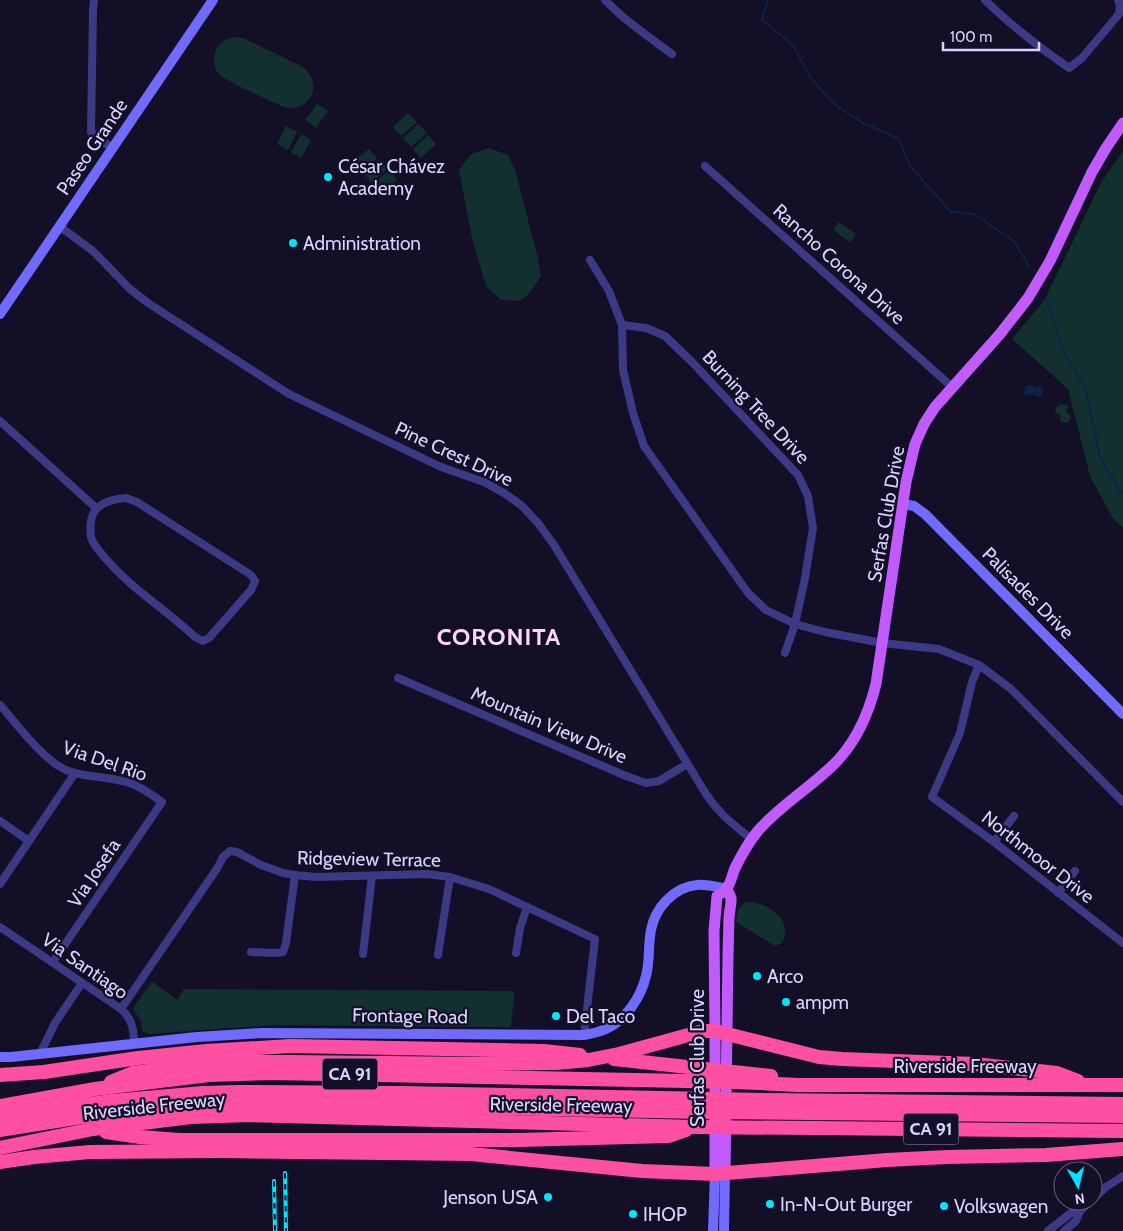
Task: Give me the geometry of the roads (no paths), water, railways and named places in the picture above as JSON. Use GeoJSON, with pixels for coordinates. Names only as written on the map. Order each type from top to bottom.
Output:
{"type":"FeatureCollection","features":[{"type":"Feature","properties":{"kind":"highway"},"geometry":{"type":"LineString","coordinates":[[95,1089],[133,1073],[212,1064],[291,1062],[478,1064],[556,1063],[588,1060],[619,1054],[703,1031],[721,1033],[819,1057],[975,1064],[1057,1073],[1086,1084]]}},
{"type":"Feature","properties":{"kind":"highway"},"geometry":{"type":"LineString","coordinates":[[0,1075],[44,1072],[138,1058],[206,1051],[291,1046],[544,1051],[771,1076],[798,1086]]}},
{"type":"Feature","properties":{"kind":"highway","name":"Riverside Freeway"},"geometry":{"type":"LineString","coordinates":[[0,1107],[95,1089],[209,1075],[272,1073],[702,1081],[798,1086],[1123,1085]]}},
{"type":"Feature","properties":{"kind":"highway"},"geometry":{"type":"LineString","coordinates":[[0,1118],[112,1101],[238,1092],[411,1093],[702,1106]]}},
{"type":"Feature","properties":{"kind":"highway"},"geometry":{"type":"LineString","coordinates":[[0,1130],[94,1115],[226,1103],[702,1106],[1123,1104]]}},
{"type":"Feature","properties":{"kind":"highway"},"geometry":{"type":"LineString","coordinates":[[737,1106],[1123,1116]]}},
{"type":"Feature","properties":{"kind":"highway"},"geometry":{"type":"LineString","coordinates":[[0,1107],[84,1128],[127,1136],[179,1140],[518,1140],[668,1136],[699,1127]]}},
{"type":"Feature","properties":{"kind":"highway","name":"Riverside Freeway"},"geometry":{"type":"LineString","coordinates":[[0,1148],[94,1129],[191,1117],[249,1115],[699,1127],[1123,1131]]}},
{"type":"Feature","properties":{"kind":"highway"},"geometry":{"type":"LineString","coordinates":[[0,1162],[90,1152],[222,1151],[472,1154],[642,1171],[720,1174],[887,1160],[1046,1155],[1123,1149]]}},
{"type":"Feature","properties":{"kind":"main road","name":"Paseo Grande"},"geometry":{"type":"LineString","coordinates":[[0,314],[213,0]]}},
{"type":"Feature","properties":{"kind":"main road","name":"Serfas Club Drive"},"geometry":{"type":"LineString","coordinates":[[724,1231],[720,1174],[721,1033],[728,955],[729,917],[732,902],[727,889],[735,868],[751,839],[781,808],[832,766],[853,741],[864,722],[876,684],[910,466],[924,424],[935,407],[1000,334],[1028,298],[1050,261],[1092,172],[1123,123]]}},
{"type":"Feature","properties":{"kind":"main road","name":"Palisades Drive"},"geometry":{"type":"LineString","coordinates":[[903,504],[914,506],[925,514],[1123,714]]}},
{"type":"Feature","properties":{"kind":"main road","name":"Frontage Road"},"geometry":{"type":"LineString","coordinates":[[0,1058],[134,1043],[262,1033],[584,1035],[605,1030],[615,1024],[630,1010],[640,993],[646,975],[651,929],[656,914],[668,899],[681,890],[696,885],[711,885],[727,889]]}},
{"type":"Feature","properties":{"kind":"main road","name":"Serfas Club Drive"},"geometry":{"type":"LineString","coordinates":[[713,1231],[720,1174]]}},
{"type":"Feature","properties":{"kind":"street"},"geometry":{"type":"LineString","coordinates":[[94,0],[92,10],[91,132],[113,149]]}},
{"type":"Feature","properties":{"kind":"street"},"geometry":{"type":"LineString","coordinates":[[605,0],[632,25],[672,54]]}},
{"type":"Feature","properties":{"kind":"street"},"geometry":{"type":"LineString","coordinates":[[985,0],[1000,15],[1069,68],[1082,58],[1119,14],[1119,2]]}},
{"type":"Feature","properties":{"kind":"street","name":"Rancho Corona Drive"},"geometry":{"type":"LineString","coordinates":[[705,166],[952,387]]}},
{"type":"Feature","properties":{"kind":"street","name":"Pine Crest Drive"},"geometry":{"type":"LineString","coordinates":[[59,226],[93,251],[130,289],[148,303],[289,394],[441,467],[484,482],[521,505],[538,523],[554,545],[715,807],[726,819],[751,839]]}},
{"type":"Feature","properties":{"kind":"street"},"geometry":{"type":"LineString","coordinates":[[590,260],[608,291],[622,325],[623,370],[633,413],[644,446],[748,592],[766,610],[795,624],[882,643],[939,649],[979,665],[1011,689],[1123,802]]}},
{"type":"Feature","properties":{"kind":"street","name":"Burning Tree Drive"},"geometry":{"type":"LineString","coordinates":[[622,325],[646,328],[666,336],[798,474],[808,496],[813,528],[795,624],[785,653]]}},
{"type":"Feature","properties":{"kind":"street"},"geometry":{"type":"LineString","coordinates":[[0,421],[96,508]]}},
{"type":"Feature","properties":{"kind":"street"},"geometry":{"type":"LineString","coordinates":[[126,498],[137,502],[251,575],[255,581],[251,590],[209,638],[203,641],[195,637],[132,585],[97,549],[91,538],[91,522],[96,508],[117,499],[126,498]]}},
{"type":"Feature","properties":{"kind":"street","name":"Northmoor Drive"},"geometry":{"type":"LineString","coordinates":[[979,665],[972,682],[960,733],[932,797],[994,842],[1123,943]]}},
{"type":"Feature","properties":{"kind":"street","name":"Mountain View Drive"},"geometry":{"type":"LineString","coordinates":[[398,678],[646,783],[659,781],[687,764]]}},
{"type":"Feature","properties":{"kind":"street","name":"Via Del Rio"},"geometry":{"type":"LineString","coordinates":[[0,705],[45,756],[62,768],[75,773],[123,781],[138,786],[162,802]]}},
{"type":"Feature","properties":{"kind":"street"},"geometry":{"type":"LineString","coordinates":[[0,884],[75,773]]}},
{"type":"Feature","properties":{"kind":"street","name":"Via Josefa"},"geometry":{"type":"LineString","coordinates":[[53,962],[162,802]]}},
{"type":"Feature","properties":{"kind":"street"},"geometry":{"type":"LineString","coordinates":[[994,842],[1014,816]]}},
{"type":"Feature","properties":{"kind":"street"},"geometry":{"type":"LineString","coordinates":[[0,821],[29,841]]}},
{"type":"Feature","properties":{"kind":"street","name":"Ridgeview Terrace"},"geometry":{"type":"LineString","coordinates":[[121,1010],[218,866],[222,857],[230,851],[238,852],[284,874],[316,877],[428,874],[450,877],[489,889],[595,939],[584,1035]]}},
{"type":"Feature","properties":{"kind":"street"},"geometry":{"type":"LineString","coordinates":[[1058,893],[1075,871]]}},
{"type":"Feature","properties":{"kind":"street"},"geometry":{"type":"LineString","coordinates":[[251,952],[283,952],[286,943],[295,875]]}},
{"type":"Feature","properties":{"kind":"street"},"geometry":{"type":"LineString","coordinates":[[363,954],[372,876]]}},
{"type":"Feature","properties":{"kind":"street"},"geometry":{"type":"LineString","coordinates":[[438,955],[450,877]]}},
{"type":"Feature","properties":{"kind":"street"},"geometry":{"type":"LineString","coordinates":[[516,953],[520,928],[527,907]]}},
{"type":"Feature","properties":{"kind":"street","name":"Via Santiago"},"geometry":{"type":"LineString","coordinates":[[0,927],[127,1014],[133,1025],[134,1043]]}},
{"type":"Feature","properties":{"kind":"street"},"geometry":{"type":"LineString","coordinates":[[40,1054],[54,1023],[82,983]]}},
{"type":"Feature","properties":{"kind":"street"},"geometry":{"type":"LineString","coordinates":[[1103,1190],[1123,1176]]}},
{"type":"Feature","properties":{"kind":"street"},"geometry":{"type":"LineString","coordinates":[[1048,1231],[1071,1213],[1080,1211]]}},
{"type":"Feature","properties":{"kind":"street"},"geometry":{"type":"LineString","coordinates":[[1064,1231],[1076,1221],[1080,1211]]}},
{"type":"Feature","properties":{"kind":"water"},"geometry":{"type":"Polygon","coordinates":[[[1028,385],[1036,388],[1040,386],[1043,390],[1041,397],[1030,394],[1028,396],[1024,395],[1028,385]]]}},
{"type":"Feature","properties":{"kind":"waterway"},"geometry":{"type":"LineString","coordinates":[[768,0],[762,20],[794,47],[810,77],[834,104],[863,123],[899,139],[910,166],[950,211],[974,214],[1014,241],[1029,266]]}},
{"type":"Feature","properties":{"kind":"waterway"},"geometry":{"type":"LineString","coordinates":[[1047,301],[1064,353],[1085,387],[1100,456],[1123,494]]}},
{"type":"Feature","properties":{"kind":"railway"},"geometry":{"type":"LineString","coordinates":[[285,1173],[286,1231]]}},
{"type":"Feature","properties":{"kind":"railway"},"geometry":{"type":"LineString","coordinates":[[274,1181],[275,1231]]}},
{"type":"Feature","properties":{"kind":"place","name":"César Chávez Academy"},"geometry":{"type":"Point","coordinates":[328,177]}},
{"type":"Feature","properties":{"kind":"place","name":"Administration"},"geometry":{"type":"Point","coordinates":[293,243]}},
{"type":"Feature","properties":{"kind":"place","name":"Arco"},"geometry":{"type":"Point","coordinates":[757,976]}},
{"type":"Feature","properties":{"kind":"place","name":"ampm"},"geometry":{"type":"Point","coordinates":[786,1002]}},
{"type":"Feature","properties":{"kind":"place","name":"Del Taco"},"geometry":{"type":"Point","coordinates":[556,1016]}},
{"type":"Feature","properties":{"kind":"place","name":"Jenson USA"},"geometry":{"type":"Point","coordinates":[548,1197]}},
{"type":"Feature","properties":{"kind":"place","name":"In-N-Out Burger"},"geometry":{"type":"Point","coordinates":[770,1204]}},
{"type":"Feature","properties":{"kind":"place","name":"Volkswagen"},"geometry":{"type":"Point","coordinates":[944,1206]}},
{"type":"Feature","properties":{"kind":"place","name":"IHOP"},"geometry":{"type":"Point","coordinates":[633,1214]}},
{"type":"Feature","properties":{"kind":"district","name":"CORONITA"},"geometry":{"type":"Point","coordinates":[499,636]}}]}
